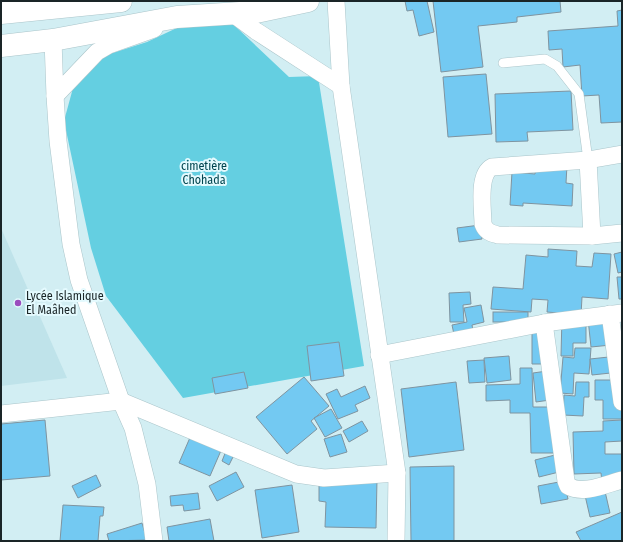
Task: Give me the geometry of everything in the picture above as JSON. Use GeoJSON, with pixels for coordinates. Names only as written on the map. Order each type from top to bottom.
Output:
{"type":"FeatureCollection","features":[{"type":"Feature","properties":{"kind":"main road"},"geometry":{"type":"LineString","coordinates":[[1,13],[121,1]]}},
{"type":"Feature","properties":{"kind":"main road"},"geometry":{"type":"LineString","coordinates":[[292,1],[308,1]]}},
{"type":"Feature","properties":{"kind":"main road"},"geometry":{"type":"LineString","coordinates":[[1,46],[53,40],[177,17],[256,12],[302,1]]}},
{"type":"Feature","properties":{"kind":"main road"},"geometry":{"type":"LineString","coordinates":[[1,21],[36,9]]}},
{"type":"Feature","properties":{"kind":"street"},"geometry":{"type":"LineString","coordinates":[[336,1],[341,86],[378,355],[397,473],[396,541]]}},
{"type":"Feature","properties":{"kind":"street"},"geometry":{"type":"LineString","coordinates":[[233,14],[256,31],[341,86]]}},
{"type":"Feature","properties":{"kind":"street"},"geometry":{"type":"LineString","coordinates":[[55,96],[97,52],[109,45],[165,25],[177,17]]}},
{"type":"Feature","properties":{"kind":"street"},"geometry":{"type":"LineString","coordinates":[[53,40],[57,134],[71,244],[79,280],[121,401],[133,428],[147,484],[154,541]]}},
{"type":"Feature","properties":{"kind":"street"},"geometry":{"type":"LineString","coordinates":[[622,154],[588,160],[492,167],[488,169],[482,181],[483,224],[486,230],[498,235],[592,236],[622,233]]}},
{"type":"Feature","properties":{"kind":"street"},"geometry":{"type":"LineString","coordinates":[[588,160],[592,236]]}},
{"type":"Feature","properties":{"kind":"street"},"geometry":{"type":"LineString","coordinates":[[378,355],[544,324],[616,313],[622,402]]}},
{"type":"Feature","properties":{"kind":"street"},"geometry":{"type":"LineString","coordinates":[[544,324],[566,481],[568,486],[577,490],[622,480]]}},
{"type":"Feature","properties":{"kind":"street"},"geometry":{"type":"LineString","coordinates":[[1,414],[121,401],[296,474],[324,478],[397,473]]}},
{"type":"Feature","properties":{"kind":"lane"},"geometry":{"type":"LineString","coordinates":[[503,63],[545,59],[557,66],[579,94],[588,160]]}},
{"type":"Feature","properties":{"kind":"shaded area","name":"Lycée Islamique El Maâhed"},"geometry":{"type":"Polygon","coordinates":[[[1,228],[67,378],[1,386],[1,228]]]}},
{"type":"Feature","properties":{"kind":"green space","name":"cimetière Chohada"},"geometry":{"type":"Polygon","coordinates":[[[183,25],[234,25],[289,77],[318,76],[364,366],[183,398],[106,296],[91,248],[64,121],[73,88],[100,57],[147,42],[183,25]]]}},
{"type":"Feature","properties":{"kind":"building"},"geometry":{"type":"Polygon","coordinates":[[[405,1],[427,1],[434,32],[419,36],[413,10],[407,11],[405,1]]]}},
{"type":"Feature","properties":{"kind":"building"},"geometry":{"type":"Polygon","coordinates":[[[433,1],[560,1],[561,12],[517,17],[517,22],[478,26],[483,67],[441,72],[433,1]]]}},
{"type":"Feature","properties":{"kind":"building"},"geometry":{"type":"Polygon","coordinates":[[[622,10],[622,122],[601,123],[599,95],[582,96],[580,65],[563,67],[562,49],[549,50],[548,31],[618,26],[617,11],[622,10]]]}},
{"type":"Feature","properties":{"kind":"building"},"geometry":{"type":"Polygon","coordinates":[[[486,74],[492,134],[448,137],[443,77],[486,74]]]}},
{"type":"Feature","properties":{"kind":"building"},"geometry":{"type":"Polygon","coordinates":[[[571,91],[573,130],[527,132],[528,141],[496,142],[495,94],[571,91]]]}},
{"type":"Feature","properties":{"kind":"building"},"geometry":{"type":"Polygon","coordinates":[[[536,163],[567,165],[566,183],[573,184],[572,206],[523,203],[523,206],[510,205],[512,172],[535,174],[536,163]]]}},
{"type":"Feature","properties":{"kind":"building"},"geometry":{"type":"Polygon","coordinates":[[[480,225],[482,239],[459,242],[457,228],[480,225]]]}},
{"type":"Feature","properties":{"kind":"building"},"geometry":{"type":"Polygon","coordinates":[[[548,249],[577,251],[576,266],[592,267],[594,253],[611,254],[608,299],[582,297],[581,315],[547,312],[548,300],[532,299],[531,312],[491,309],[493,287],[523,289],[526,255],[548,257],[548,249]]]}},
{"type":"Feature","properties":{"kind":"building"},"geometry":{"type":"Polygon","coordinates":[[[622,252],[622,272],[618,273],[614,254],[622,252]]]}},
{"type":"Feature","properties":{"kind":"building"},"geometry":{"type":"Polygon","coordinates":[[[617,277],[622,277],[622,299],[619,299],[617,277]]]}},
{"type":"Feature","properties":{"kind":"building"},"geometry":{"type":"Polygon","coordinates":[[[470,292],[471,304],[463,305],[464,322],[450,322],[449,293],[470,292]]]}},
{"type":"Feature","properties":{"kind":"building"},"geometry":{"type":"Polygon","coordinates":[[[481,305],[484,322],[472,325],[474,336],[455,339],[452,325],[467,322],[464,308],[481,305]]]}},
{"type":"Feature","properties":{"kind":"building"},"geometry":{"type":"Polygon","coordinates":[[[493,312],[528,312],[528,322],[493,322],[493,312]]]}},
{"type":"Feature","properties":{"kind":"building"},"geometry":{"type":"Polygon","coordinates":[[[562,316],[586,317],[586,343],[573,343],[573,356],[561,356],[562,316]]]}},
{"type":"Feature","properties":{"kind":"building"},"geometry":{"type":"Polygon","coordinates":[[[609,317],[611,345],[591,347],[588,319],[609,317]]]}},
{"type":"Feature","properties":{"kind":"building"},"geometry":{"type":"Polygon","coordinates":[[[532,325],[549,345],[549,364],[532,364],[532,325]]]}},
{"type":"Feature","properties":{"kind":"building"},"geometry":{"type":"Polygon","coordinates":[[[339,342],[344,376],[311,381],[307,346],[339,342]]]}},
{"type":"Feature","properties":{"kind":"building"},"geometry":{"type":"Polygon","coordinates":[[[575,348],[591,348],[589,374],[574,373],[573,394],[560,393],[563,357],[574,358],[575,348]]]}},
{"type":"Feature","properties":{"kind":"building"},"geometry":{"type":"Polygon","coordinates":[[[509,356],[511,380],[487,383],[484,358],[509,356]]]}},
{"type":"Feature","properties":{"kind":"building"},"geometry":{"type":"Polygon","coordinates":[[[618,356],[620,372],[592,375],[590,359],[618,356]]]}},
{"type":"Feature","properties":{"kind":"building"},"geometry":{"type":"Polygon","coordinates":[[[484,360],[485,382],[469,383],[467,361],[484,360]]]}},
{"type":"Feature","properties":{"kind":"building"},"geometry":{"type":"Polygon","coordinates":[[[520,368],[532,368],[533,407],[556,407],[557,453],[531,453],[530,413],[510,413],[510,400],[486,401],[486,385],[520,384],[520,368]]]}},
{"type":"Feature","properties":{"kind":"building"},"geometry":{"type":"Polygon","coordinates":[[[547,371],[550,400],[536,402],[533,373],[547,371]]]}},
{"type":"Feature","properties":{"kind":"building"},"geometry":{"type":"Polygon","coordinates":[[[244,372],[248,388],[215,394],[212,378],[244,372]]]}},
{"type":"Feature","properties":{"kind":"building"},"geometry":{"type":"Polygon","coordinates":[[[304,377],[329,406],[311,421],[317,429],[287,454],[256,417],[304,377]]]}},
{"type":"Feature","properties":{"kind":"building"},"geometry":{"type":"Polygon","coordinates":[[[595,380],[622,380],[622,419],[603,419],[603,400],[595,400],[595,380]]]}},
{"type":"Feature","properties":{"kind":"building"},"geometry":{"type":"Polygon","coordinates":[[[456,382],[464,450],[409,457],[401,389],[456,382]]]}},
{"type":"Feature","properties":{"kind":"building"},"geometry":{"type":"Polygon","coordinates":[[[576,382],[589,382],[589,397],[584,397],[583,416],[563,415],[564,395],[575,396],[576,382]]]}},
{"type":"Feature","properties":{"kind":"building"},"geometry":{"type":"Polygon","coordinates":[[[365,386],[370,398],[355,405],[358,411],[338,419],[326,394],[337,389],[341,397],[365,386]]]}},
{"type":"Feature","properties":{"kind":"building"},"geometry":{"type":"Polygon","coordinates":[[[331,409],[342,428],[325,437],[314,418],[331,409]]]}},
{"type":"Feature","properties":{"kind":"building"},"geometry":{"type":"Polygon","coordinates":[[[45,420],[50,476],[1,480],[1,424],[45,420]]]}},
{"type":"Feature","properties":{"kind":"building"},"geometry":{"type":"Polygon","coordinates":[[[622,420],[622,441],[605,442],[605,454],[622,454],[622,482],[602,483],[601,473],[574,474],[573,432],[603,431],[603,421],[622,420]]]}},
{"type":"Feature","properties":{"kind":"building"},"geometry":{"type":"Polygon","coordinates":[[[362,421],[368,431],[349,442],[343,431],[362,421]]]}},
{"type":"Feature","properties":{"kind":"building"},"geometry":{"type":"Polygon","coordinates":[[[195,426],[226,439],[210,476],[179,463],[195,426]]]}},
{"type":"Feature","properties":{"kind":"building"},"geometry":{"type":"Polygon","coordinates":[[[341,434],[347,452],[330,457],[324,439],[341,434]]]}},
{"type":"Feature","properties":{"kind":"building"},"geometry":{"type":"Polygon","coordinates":[[[226,451],[234,455],[229,465],[222,461],[226,451]]]}},
{"type":"Feature","properties":{"kind":"building"},"geometry":{"type":"Polygon","coordinates":[[[559,454],[563,471],[539,477],[535,460],[559,454]]]}},
{"type":"Feature","properties":{"kind":"building"},"geometry":{"type":"Polygon","coordinates":[[[454,466],[454,541],[411,541],[410,467],[454,466]]]}},
{"type":"Feature","properties":{"kind":"building"},"geometry":{"type":"Polygon","coordinates":[[[236,472],[244,487],[217,501],[209,486],[236,472]]]}},
{"type":"Feature","properties":{"kind":"building"},"geometry":{"type":"Polygon","coordinates":[[[96,475],[101,486],[78,498],[72,486],[96,475]]]}},
{"type":"Feature","properties":{"kind":"building"},"geometry":{"type":"Polygon","coordinates":[[[319,478],[377,479],[376,528],[325,527],[326,502],[319,501],[319,478]]]}},
{"type":"Feature","properties":{"kind":"building"},"geometry":{"type":"Polygon","coordinates":[[[564,481],[568,499],[541,504],[538,486],[564,481]]]}},
{"type":"Feature","properties":{"kind":"building"},"geometry":{"type":"Polygon","coordinates":[[[292,485],[299,532],[262,538],[255,490],[292,485]]]}},
{"type":"Feature","properties":{"kind":"building"},"geometry":{"type":"Polygon","coordinates":[[[604,487],[610,513],[590,517],[584,491],[604,487]]]}},
{"type":"Feature","properties":{"kind":"building"},"geometry":{"type":"Polygon","coordinates":[[[198,493],[200,509],[184,511],[183,505],[171,506],[170,496],[198,493]]]}},
{"type":"Feature","properties":{"kind":"building"},"geometry":{"type":"Polygon","coordinates":[[[63,505],[104,507],[103,516],[100,516],[98,541],[60,541],[63,505]]]}},
{"type":"Feature","properties":{"kind":"building"},"geometry":{"type":"Polygon","coordinates":[[[622,512],[622,541],[581,541],[576,532],[622,512]]]}},
{"type":"Feature","properties":{"kind":"building"},"geometry":{"type":"Polygon","coordinates":[[[210,519],[214,541],[169,541],[167,527],[210,519]]]}},
{"type":"Feature","properties":{"kind":"building"},"geometry":{"type":"Polygon","coordinates":[[[142,523],[147,540],[109,541],[107,534],[142,523]]]}},
{"type":"Feature","properties":{"kind":"place","name":"Lycée Islamique El Maâhed"},"geometry":{"type":"Point","coordinates":[18,303]}}]}
